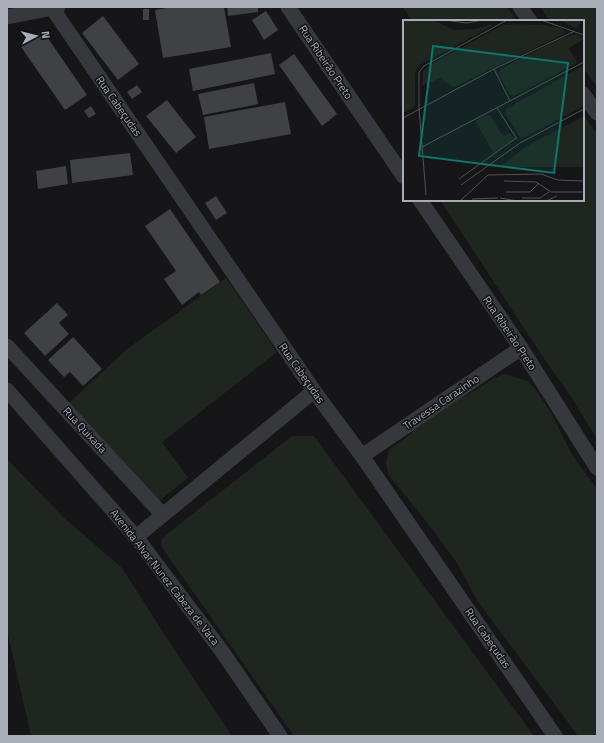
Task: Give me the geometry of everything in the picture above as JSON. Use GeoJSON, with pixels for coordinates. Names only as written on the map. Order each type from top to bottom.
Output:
{"type":"FeatureCollection","features":[{"type":"Feature","properties":{"kind":"street","name":"Rua Ribeirão Preto"},"geometry":{"type":"LineString","coordinates":[[288,7],[403,176]]}},
{"type":"Feature","properties":{"kind":"street"},"geometry":{"type":"LineString","coordinates":[[520,7],[529,20]]}},
{"type":"Feature","properties":{"kind":"street"},"geometry":{"type":"LineString","coordinates":[[7,18],[55,8]]}},
{"type":"Feature","properties":{"kind":"street","name":"Rua Cabeçudas"},"geometry":{"type":"LineString","coordinates":[[55,8],[314,391],[362,456],[555,736]]}},
{"type":"Feature","properties":{"kind":"street"},"geometry":{"type":"LineString","coordinates":[[584,95],[597,113]]}},
{"type":"Feature","properties":{"kind":"street","name":"Rua Ribeirão Preto"},"geometry":{"type":"LineString","coordinates":[[421,201],[521,348],[597,468]]}},
{"type":"Feature","properties":{"kind":"street","name":"Rua Quixada"},"geometry":{"type":"LineString","coordinates":[[7,346],[163,515]]}},
{"type":"Feature","properties":{"kind":"street","name":"Travessa Carazinho"},"geometry":{"type":"LineString","coordinates":[[362,456],[521,348]]}},
{"type":"Feature","properties":{"kind":"street","name":"Avenida Alvar Nunez Cabeza de Vaca"},"geometry":{"type":"LineString","coordinates":[[7,390],[136,537],[221,650],[280,736]]}},
{"type":"Feature","properties":{"kind":"street"},"geometry":{"type":"LineString","coordinates":[[136,537],[314,391]]}},
{"type":"Feature","properties":{"kind":"shaded area"},"geometry":{"type":"Polygon","coordinates":[[[403,7],[507,7],[516,20],[411,20],[403,7]]]}},
{"type":"Feature","properties":{"kind":"shaded area"},"geometry":{"type":"Polygon","coordinates":[[[540,7],[597,7],[597,87],[584,69],[584,20],[549,20],[540,7]]]}},
{"type":"Feature","properties":{"kind":"shaded area"},"geometry":{"type":"Polygon","coordinates":[[[584,115],[597,134],[597,439],[571,397],[441,201],[584,201],[584,115]]]}},
{"type":"Feature","properties":{"kind":"shaded area"},"geometry":{"type":"Polygon","coordinates":[[[226,278],[277,352],[162,442],[188,478],[159,501],[69,403],[127,349],[226,278]]]}},
{"type":"Feature","properties":{"kind":"shaded area"},"geometry":{"type":"Polygon","coordinates":[[[505,374],[527,381],[535,389],[550,411],[571,453],[597,489],[597,736],[578,736],[478,602],[457,563],[426,521],[388,474],[386,462],[389,450],[418,426],[450,403],[474,391],[494,378],[505,374]]]}},
{"type":"Feature","properties":{"kind":"shaded area"},"geometry":{"type":"Polygon","coordinates":[[[292,436],[314,436],[534,736],[294,736],[161,546],[162,538],[292,436]]]}},
{"type":"Feature","properties":{"kind":"shaded area"},"geometry":{"type":"Polygon","coordinates":[[[7,459],[62,516],[122,568],[232,736],[31,736],[7,630],[7,459]]]}},
{"type":"Feature","properties":{"kind":"building"},"geometry":{"type":"Polygon","coordinates":[[[173,7],[224,7],[231,47],[163,58],[155,10],[173,7]]]}},
{"type":"Feature","properties":{"kind":"building"},"geometry":{"type":"Polygon","coordinates":[[[227,7],[258,7],[258,12],[228,16],[227,7]]]}},
{"type":"Feature","properties":{"kind":"building"},"geometry":{"type":"Polygon","coordinates":[[[143,9],[149,9],[149,20],[143,20],[143,9]]]}},
{"type":"Feature","properties":{"kind":"building"},"geometry":{"type":"Polygon","coordinates":[[[266,11],[278,30],[264,40],[252,20],[266,11]]]}},
{"type":"Feature","properties":{"kind":"building"},"geometry":{"type":"Polygon","coordinates":[[[103,16],[139,64],[118,80],[82,33],[103,16]]]}},
{"type":"Feature","properties":{"kind":"building"},"geometry":{"type":"Polygon","coordinates":[[[43,31],[87,95],[65,110],[21,47],[43,31]]]}},
{"type":"Feature","properties":{"kind":"building"},"geometry":{"type":"Polygon","coordinates":[[[271,53],[275,74],[193,91],[189,69],[271,53]]]}},
{"type":"Feature","properties":{"kind":"building"},"geometry":{"type":"Polygon","coordinates":[[[294,54],[337,114],[322,126],[279,65],[294,54]]]}},
{"type":"Feature","properties":{"kind":"building"},"geometry":{"type":"Polygon","coordinates":[[[254,83],[258,104],[203,115],[198,94],[254,83]]]}},
{"type":"Feature","properties":{"kind":"building"},"geometry":{"type":"Polygon","coordinates":[[[137,85],[142,92],[132,99],[127,92],[137,85]]]}},
{"type":"Feature","properties":{"kind":"building"},"geometry":{"type":"Polygon","coordinates":[[[167,100],[196,137],[176,153],[146,116],[167,100]]]}},
{"type":"Feature","properties":{"kind":"building"},"geometry":{"type":"Polygon","coordinates":[[[285,102],[291,134],[209,149],[204,117],[285,102]]]}},
{"type":"Feature","properties":{"kind":"building"},"geometry":{"type":"Polygon","coordinates":[[[91,106],[96,114],[89,118],[84,111],[91,106]]]}},
{"type":"Feature","properties":{"kind":"building"},"geometry":{"type":"Polygon","coordinates":[[[130,153],[133,175],[72,183],[70,160],[130,153]]]}},
{"type":"Feature","properties":{"kind":"building"},"geometry":{"type":"Polygon","coordinates":[[[66,166],[68,184],[38,189],[36,171],[66,166]]]}},
{"type":"Feature","properties":{"kind":"building"},"geometry":{"type":"Polygon","coordinates":[[[216,196],[227,213],[216,220],[205,203],[216,196]]]}},
{"type":"Feature","properties":{"kind":"building"},"geometry":{"type":"Polygon","coordinates":[[[170,209],[220,282],[201,295],[199,292],[182,305],[164,279],[176,271],[145,226],[170,209]]]}},
{"type":"Feature","properties":{"kind":"building"},"geometry":{"type":"Polygon","coordinates":[[[57,303],[68,315],[59,323],[69,334],[45,356],[24,333],[57,303]]]}},
{"type":"Feature","properties":{"kind":"building"},"geometry":{"type":"Polygon","coordinates":[[[73,337],[102,369],[83,386],[70,372],[64,377],[48,360],[73,337]]]}}]}
